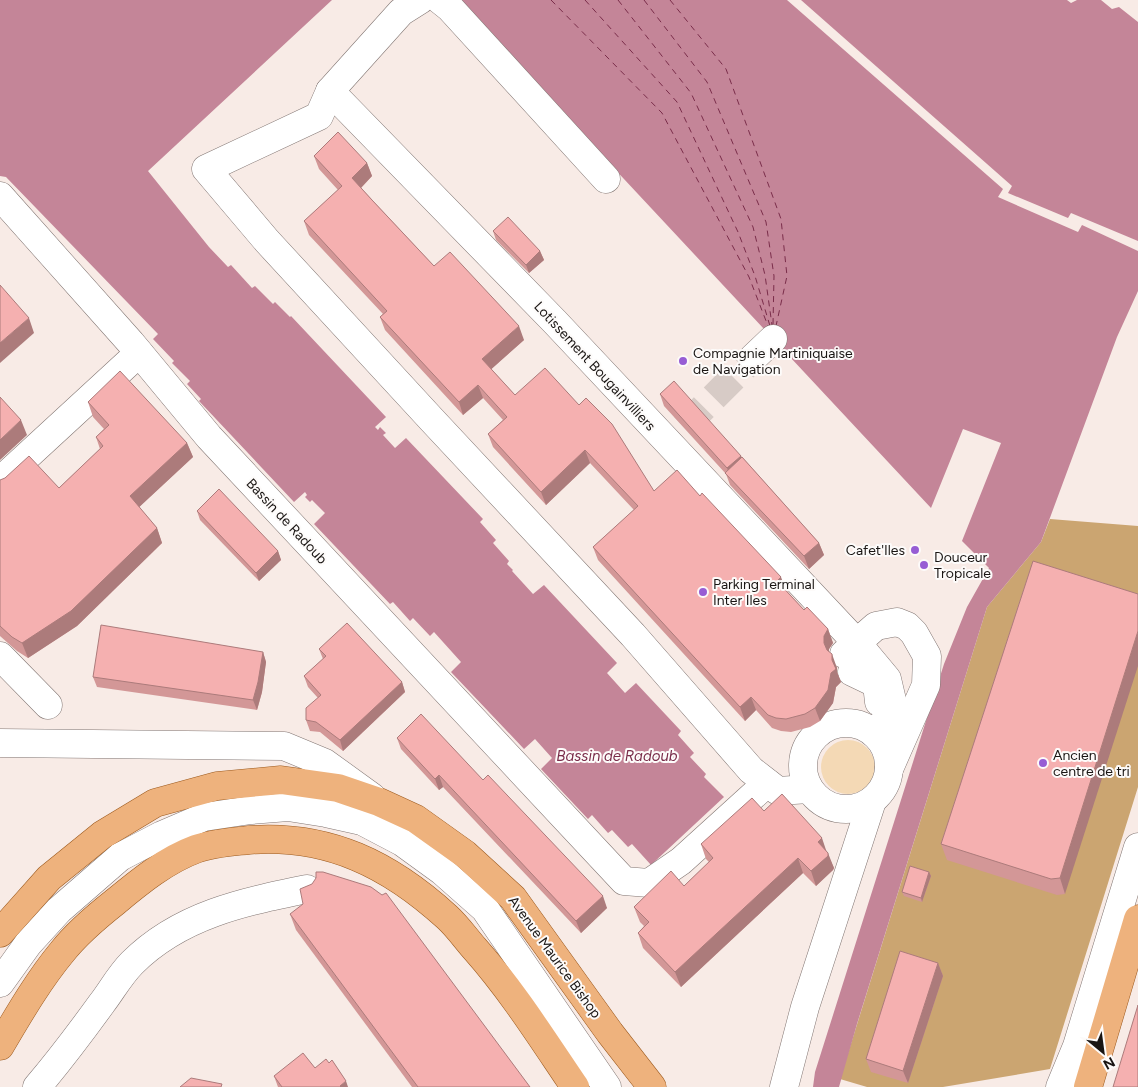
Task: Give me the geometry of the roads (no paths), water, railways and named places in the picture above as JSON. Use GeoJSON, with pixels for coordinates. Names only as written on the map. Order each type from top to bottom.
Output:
{"type":"FeatureCollection","features":[{"type":"Feature","properties":{"kind":"main road","name":"Avenue Maurice Bishop"},"geometry":{"type":"LineString","coordinates":[[0,933],[49,878],[102,835],[155,803],[217,786],[281,780],[338,788],[379,802],[416,819],[466,854],[513,898],[610,1033],[652,1087]]}},
{"type":"Feature","properties":{"kind":"main road"},"geometry":{"type":"LineString","coordinates":[[0,1046],[28,1000],[62,952],[94,919],[125,893],[168,862],[196,849],[225,842],[270,838],[314,843],[364,859],[405,882],[449,918],[502,980],[575,1087]]}},
{"type":"Feature","properties":{"kind":"main road"},"geometry":{"type":"LineString","coordinates":[[1088,1087],[1138,918]]}},
{"type":"Feature","properties":{"kind":"main road"},"geometry":{"type":"LineString","coordinates":[[1073,1087],[1097,1056]]}},
{"type":"Feature","properties":{"kind":"lane"},"geometry":{"type":"LineString","coordinates":[[420,0],[401,12],[330,91],[319,116],[206,169],[287,262],[633,635],[751,770],[778,791],[809,789]]}},
{"type":"Feature","properties":{"kind":"lane"},"geometry":{"type":"LineString","coordinates":[[440,0],[450,8],[606,179]]}},
{"type":"Feature","properties":{"kind":"lane","name":"Lotissement Bougainvilliers"},"geometry":{"type":"LineString","coordinates":[[330,91],[555,322],[676,435],[850,661],[887,679],[894,709],[866,729]]}},
{"type":"Feature","properties":{"kind":"lane","name":"Bassin de Radoub"},"geometry":{"type":"LineString","coordinates":[[0,196],[139,353],[209,437],[624,881],[649,883],[681,861],[767,782]]}},
{"type":"Feature","properties":{"kind":"lane"},"geometry":{"type":"LineString","coordinates":[[753,358],[773,338]]}},
{"type":"Feature","properties":{"kind":"lane"},"geometry":{"type":"LineString","coordinates":[[0,481],[139,353]]}},
{"type":"Feature","properties":{"kind":"lane"},"geometry":{"type":"LineString","coordinates":[[784,1087],[805,1008],[872,801],[886,781],[889,769],[926,685],[927,656],[914,633],[907,626],[897,622],[876,626],[850,661]]}},
{"type":"Feature","properties":{"kind":"lane"},"geometry":{"type":"LineString","coordinates":[[0,656],[48,705]]}},
{"type":"Feature","properties":{"kind":"lane"},"geometry":{"type":"LineString","coordinates":[[872,801],[858,807],[844,809],[830,806],[818,799],[809,789],[804,776],[803,762],[807,748],[814,736],[826,728],[839,723],[866,729],[883,744],[888,756],[889,769]]}},
{"type":"Feature","properties":{"kind":"lane"},"geometry":{"type":"LineString","coordinates":[[0,743],[284,746],[325,763],[379,802]]}},
{"type":"Feature","properties":{"kind":"lane"},"geometry":{"type":"LineString","coordinates":[[0,983],[28,944],[59,910],[120,857],[162,835],[204,817],[288,807],[362,821],[402,842],[442,871],[485,910],[589,1058],[607,1087]]}},
{"type":"Feature","properties":{"kind":"lane"},"geometry":{"type":"LineString","coordinates":[[1060,1087],[1077,1046],[1138,846]]}},
{"type":"Feature","properties":{"kind":"lane"},"geometry":{"type":"LineString","coordinates":[[36,1087],[60,1060],[131,964],[169,933],[219,911],[307,889]]}},
{"type":"Feature","properties":{"kind":"lane"},"geometry":{"type":"LineString","coordinates":[[589,1058],[614,1087]]}},
{"type":"Feature","properties":{"kind":"water","name":"Bassin de Radoub"},"geometry":{"type":"Polygon","coordinates":[[[0,0],[332,0],[148,171],[209,247],[228,267],[231,265],[252,288],[255,286],[273,304],[275,302],[291,316],[386,417],[375,427],[378,430],[380,427],[386,433],[383,435],[395,448],[406,438],[483,519],[480,522],[496,540],[493,543],[509,561],[507,564],[533,594],[544,585],[617,663],[607,673],[625,693],[636,683],[681,731],[678,735],[694,753],[690,757],[706,774],[704,777],[724,797],[651,865],[632,844],[628,847],[612,830],[608,833],[592,815],[588,819],[541,769],[552,758],[535,739],[524,749],[451,672],[461,662],[434,632],[430,636],[413,618],[410,621],[393,602],[390,604],[314,524],[325,513],[312,500],[310,502],[305,497],[307,495],[305,492],[294,502],[199,401],[201,399],[187,384],[190,381],[172,363],[174,361],[153,339],[158,334],[6,177],[0,176],[0,0]]]}},
{"type":"Feature","properties":{"kind":"water"},"geometry":{"type":"Polygon","coordinates":[[[457,0],[1067,0],[1071,3],[1077,0],[1101,0],[1112,9],[1119,7],[1138,22],[1138,291],[1117,337],[1041,542],[987,607],[839,1087],[813,1087],[815,1072],[944,664],[967,607],[989,568],[962,541],[1001,443],[963,429],[931,508],[457,0]]]}},
{"type":"Feature","properties":{"kind":"tunnel"},"geometry":{"type":"LineString","coordinates":[[684,427],[753,358]]}},
{"type":"Feature","properties":{"kind":"place","name":"Compagnie Martiniquaise de Navigation"},"geometry":{"type":"Point","coordinates":[683,361]}},
{"type":"Feature","properties":{"kind":"place","name":"Cafet'Iles"},"geometry":{"type":"Point","coordinates":[915,550]}},
{"type":"Feature","properties":{"kind":"place","name":"Douceur Tropicale"},"geometry":{"type":"Point","coordinates":[924,565]}},
{"type":"Feature","properties":{"kind":"place","name":"Parking Terminal Inter Iles"},"geometry":{"type":"Point","coordinates":[703,592]}},
{"type":"Feature","properties":{"kind":"place","name":"Ancien centre de tri"},"geometry":{"type":"Point","coordinates":[1043,763]}}]}
